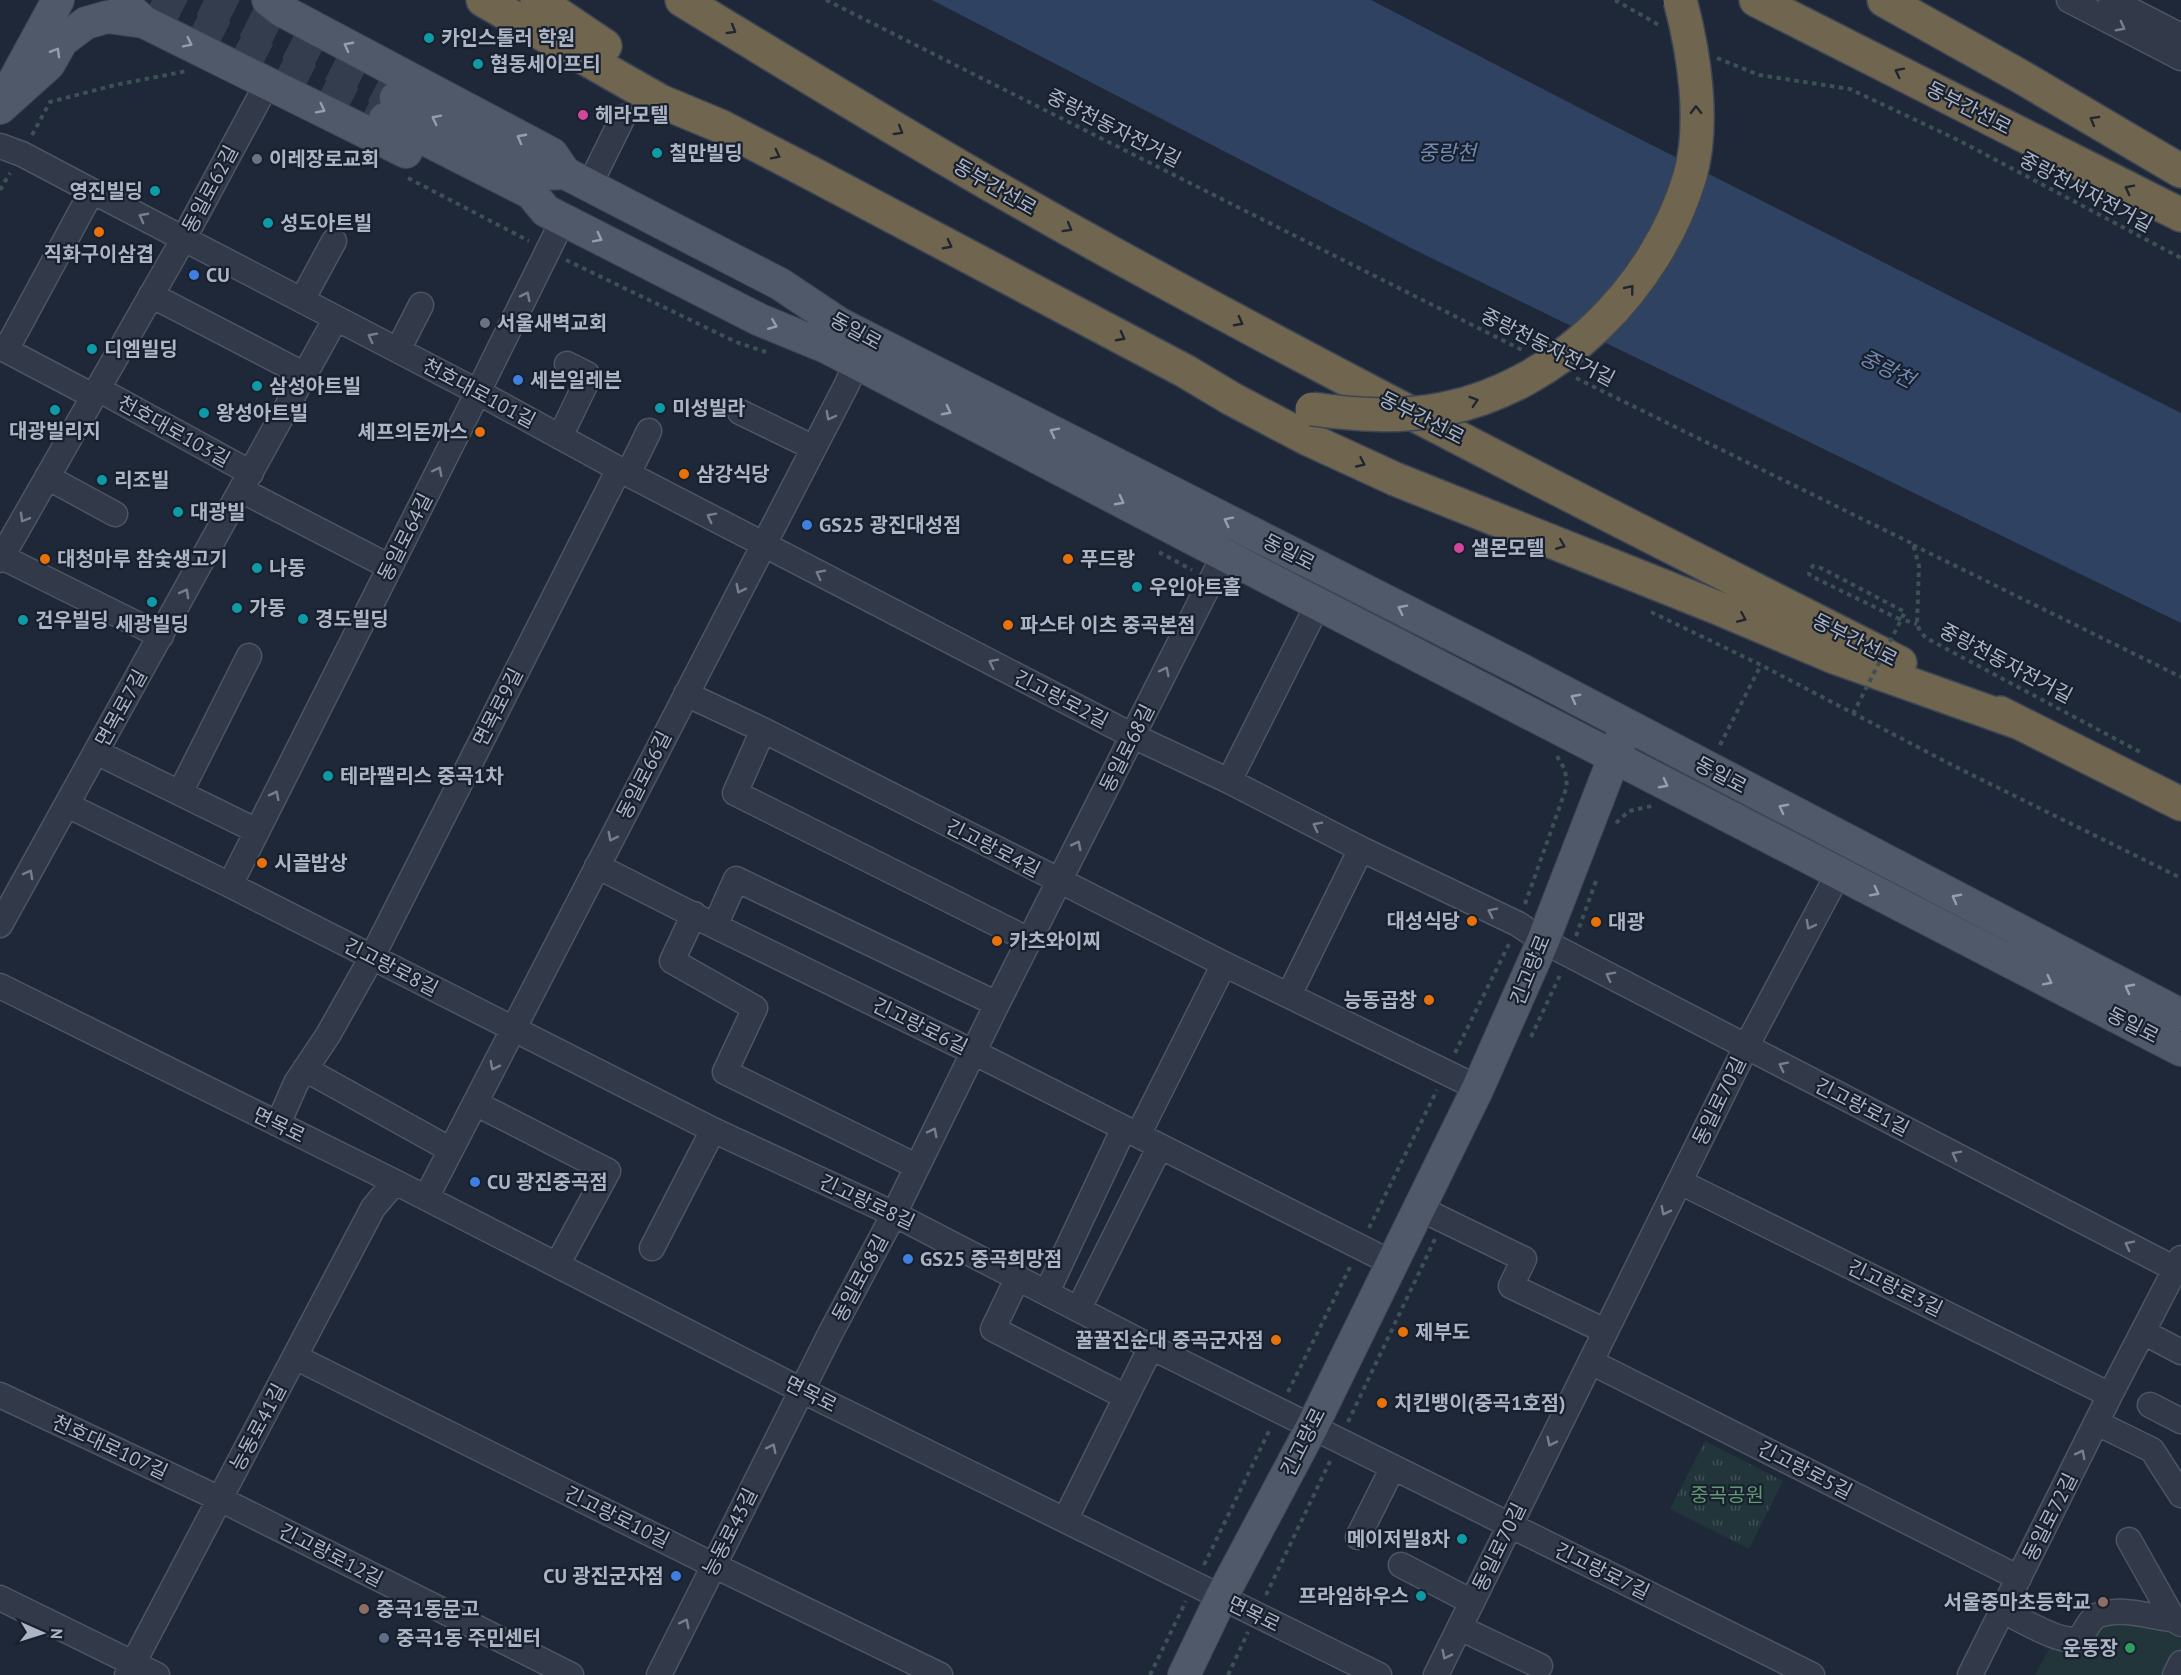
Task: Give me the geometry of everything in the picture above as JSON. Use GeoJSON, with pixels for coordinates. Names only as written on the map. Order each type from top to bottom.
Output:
{"type":"FeatureCollection","features":[{"type":"Feature","properties":{"kind":"highway"},"geometry":{"type":"LineString","coordinates":[[483,0],[660,101],[720,126],[1185,371],[1308,439],[1395,479],[1718,608],[1834,657],[2020,723]]}},
{"type":"Feature","properties":{"kind":"highway"},"geometry":{"type":"LineString","coordinates":[[537,0],[668,87],[720,126]]}},
{"type":"Feature","properties":{"kind":"highway","name":"동부간선로"},"geometry":{"type":"LineString","coordinates":[[682,0],[934,152],[1136,267],[1440,428],[2181,804]]}},
{"type":"Feature","properties":{"kind":"highway","name":"동부간선로"},"geometry":{"type":"LineString","coordinates":[[1756,0],[2181,215]]}},
{"type":"Feature","properties":{"kind":"highway"},"geometry":{"type":"LineString","coordinates":[[1884,0],[2018,75],[2181,171]]}},
{"type":"Feature","properties":{"kind":"highway"},"geometry":{"type":"LineString","coordinates":[[1185,371],[1239,386],[1291,405],[1360,415],[1390,416],[1444,409],[1473,401],[1502,391],[1555,361],[1582,340],[1607,315],[1647,267],[1664,237],[1690,175],[1695,140],[1691,47],[1673,14]]}},
{"type":"Feature","properties":{"kind":"main road"},"geometry":{"type":"LineString","coordinates":[[0,108],[58,0]]}},
{"type":"Feature","properties":{"kind":"main road"},"geometry":{"type":"LineString","coordinates":[[268,0],[281,10],[552,154],[577,180]]}},
{"type":"Feature","properties":{"kind":"main road"},"geometry":{"type":"LineString","coordinates":[[0,108],[49,64],[62,41],[72,31],[86,23],[134,11],[268,82],[523,208],[554,216]]}},
{"type":"Feature","properties":{"kind":"main road","name":"동일로"},"geometry":{"type":"LineString","coordinates":[[2181,1015],[1520,669],[850,329],[780,284],[577,180],[542,174],[390,109],[531,193],[554,216],[760,320],[826,347],[1218,568],[1318,604],[2181,1050]]}},
{"type":"Feature","properties":{"kind":"main road"},"geometry":{"type":"LineString","coordinates":[[1460,678],[1494,678],[1521,690],[1525,681],[1520,669]]}},
{"type":"Feature","properties":{"kind":"main road","name":"긴고랑로"},"geometry":{"type":"LineString","coordinates":[[1184,1675],[1208,1591],[1312,1427],[1392,1263],[1431,1214],[1478,1088],[1544,940],[1613,756],[1627,725]]}},
{"type":"Feature","properties":{"kind":"street"},"geometry":{"type":"LineString","coordinates":[[2069,0],[2181,58]]}},
{"type":"Feature","properties":{"kind":"street"},"geometry":{"type":"LineString","coordinates":[[2111,0],[2181,36]]}},
{"type":"Feature","properties":{"kind":"street","name":"동일로62길"},"geometry":{"type":"LineString","coordinates":[[1,557],[152,295],[268,82]]}},
{"type":"Feature","properties":{"kind":"street"},"geometry":{"type":"LineString","coordinates":[[577,180],[623,117]]}},
{"type":"Feature","properties":{"kind":"street","name":"천호대로101길"},"geometry":{"type":"LineString","coordinates":[[11,150],[398,350],[623,472],[763,544]]}},
{"type":"Feature","properties":{"kind":"street"},"geometry":{"type":"LineString","coordinates":[[3,348],[93,191]]}},
{"type":"Feature","properties":{"kind":"street","name":"동일로64길"},"geometry":{"type":"LineString","coordinates":[[230,885],[478,392],[554,216]]}},
{"type":"Feature","properties":{"kind":"street"},"geometry":{"type":"LineString","coordinates":[[302,300],[334,241]]}},
{"type":"Feature","properties":{"kind":"street"},"geometry":{"type":"LineString","coordinates":[[152,295],[305,375]]}},
{"type":"Feature","properties":{"kind":"street","name":"천호대로101길"},"geometry":{"type":"LineString","coordinates":[[398,350],[421,305]]}},
{"type":"Feature","properties":{"kind":"street","name":"면목로7길"},"geometry":{"type":"LineString","coordinates":[[0,925],[336,318]]}},
{"type":"Feature","properties":{"kind":"street","name":"천호대로103길"},"geometry":{"type":"LineString","coordinates":[[3,348],[96,393],[246,482]]}},
{"type":"Feature","properties":{"kind":"street","name":"동일로66길"},"geometry":{"type":"LineString","coordinates":[[426,1198],[856,363]]}},
{"type":"Feature","properties":{"kind":"street"},"geometry":{"type":"LineString","coordinates":[[560,437],[588,379],[586,374],[567,364]]}},
{"type":"Feature","properties":{"kind":"street"},"geometry":{"type":"LineString","coordinates":[[740,412],[814,448]]}},
{"type":"Feature","properties":{"kind":"street"},"geometry":{"type":"LineString","coordinates":[[623,472],[649,431]]}},
{"type":"Feature","properties":{"kind":"street","name":"면목로9길"},"geometry":{"type":"LineString","coordinates":[[278,1124],[296,1083],[328,1035],[372,957],[623,472]]}},
{"type":"Feature","properties":{"kind":"street"},"geometry":{"type":"LineString","coordinates":[[47,477],[115,514]]}},
{"type":"Feature","properties":{"kind":"street"},"geometry":{"type":"LineString","coordinates":[[246,482],[390,567]]}},
{"type":"Feature","properties":{"kind":"street","name":"긴고랑로2길"},"geometry":{"type":"LineString","coordinates":[[763,544],[1133,736],[1229,780],[1544,940]]}},
{"type":"Feature","properties":{"kind":"street"},"geometry":{"type":"LineString","coordinates":[[1,557],[161,636]]}},
{"type":"Feature","properties":{"kind":"street","name":"동일로68길"},"geometry":{"type":"LineString","coordinates":[[801,1390],[894,1214],[1029,940],[1218,568]]}},
{"type":"Feature","properties":{"kind":"street"},"geometry":{"type":"LineString","coordinates":[[1229,780],[1318,604]]}},
{"type":"Feature","properties":{"kind":"street"},"geometry":{"type":"LineString","coordinates":[[180,793],[249,656]]}},
{"type":"Feature","properties":{"kind":"street","name":"긴고랑로4길"},"geometry":{"type":"LineString","coordinates":[[686,694],[762,730],[1224,964],[1478,1088]]}},
{"type":"Feature","properties":{"kind":"street"},"geometry":{"type":"LineString","coordinates":[[762,730],[735,793],[1029,940]]}},
{"type":"Feature","properties":{"kind":"street"},"geometry":{"type":"LineString","coordinates":[[96,752],[257,831]]}},
{"type":"Feature","properties":{"kind":"street","name":"긴고랑로8길"},"geometry":{"type":"LineString","coordinates":[[67,805],[713,1130],[894,1214],[1151,1347],[1312,1427]]}},
{"type":"Feature","properties":{"kind":"street"},"geometry":{"type":"LineString","coordinates":[[1289,995],[1361,849]]}},
{"type":"Feature","properties":{"kind":"street","name":"긴고랑로6길"},"geometry":{"type":"LineString","coordinates":[[597,866],[1392,1263]]}},
{"type":"Feature","properties":{"kind":"street","name":"동일로70길"},"geometry":{"type":"LineString","coordinates":[[1436,1675],[1746,1047],[1838,874]]}},
{"type":"Feature","properties":{"kind":"street"},"geometry":{"type":"LineString","coordinates":[[715,926],[736,879],[997,1004]]}},
{"type":"Feature","properties":{"kind":"street"},"geometry":{"type":"LineString","coordinates":[[694,914],[672,961],[755,1008],[725,1072],[916,1166]]}},
{"type":"Feature","properties":{"kind":"street","name":"긴고랑로1길"},"geometry":{"type":"LineString","coordinates":[[1544,940],[1746,1047],[2179,1267]]}},
{"type":"Feature","properties":{"kind":"street"},"geometry":{"type":"LineString","coordinates":[[1047,1292],[1131,1132],[1224,964]]}},
{"type":"Feature","properties":{"kind":"street","name":"면목로"},"geometry":{"type":"LineString","coordinates":[[0,986],[395,1182],[801,1390],[1378,1675]]}},
{"type":"Feature","properties":{"kind":"street"},"geometry":{"type":"LineString","coordinates":[[305,1069],[451,1150]]}},
{"type":"Feature","properties":{"kind":"street"},"geometry":{"type":"LineString","coordinates":[[475,1103],[608,1171],[558,1265]]}},
{"type":"Feature","properties":{"kind":"street"},"geometry":{"type":"LineString","coordinates":[[652,1248],[713,1130]]}},
{"type":"Feature","properties":{"kind":"street"},"geometry":{"type":"LineString","coordinates":[[1078,1308],[1160,1146]]}},
{"type":"Feature","properties":{"kind":"street","name":"능동로41길"},"geometry":{"type":"LineString","coordinates":[[130,1669],[373,1208],[395,1182]]}},
{"type":"Feature","properties":{"kind":"street","name":"긴고랑로3길"},"geometry":{"type":"LineString","coordinates":[[1680,1182],[2110,1395]]}},
{"type":"Feature","properties":{"kind":"street"},"geometry":{"type":"LineString","coordinates":[[1431,1214],[1524,1259],[1511,1286],[1605,1331]]}},
{"type":"Feature","properties":{"kind":"street","name":"동일로72길"},"geometry":{"type":"LineString","coordinates":[[1970,1675],[2110,1395],[2179,1267]]}},
{"type":"Feature","properties":{"kind":"street"},"geometry":{"type":"LineString","coordinates":[[1018,1278],[993,1329],[1126,1397]]}},
{"type":"Feature","properties":{"kind":"street"},"geometry":{"type":"LineString","coordinates":[[2143,1332],[2181,1352]]}},
{"type":"Feature","properties":{"kind":"street"},"geometry":{"type":"LineString","coordinates":[[1065,1520],[1151,1347]]}},
{"type":"Feature","properties":{"kind":"street","name":"긴고랑로10길"},"geometry":{"type":"LineString","coordinates":[[295,1357],[940,1675]]}},
{"type":"Feature","properties":{"kind":"street","name":"긴고랑로5길"},"geometry":{"type":"LineString","coordinates":[[1591,1362],[2019,1578]]}},
{"type":"Feature","properties":{"kind":"street","name":"능동로43길"},"geometry":{"type":"LineString","coordinates":[[659,1675],[801,1390]]}},
{"type":"Feature","properties":{"kind":"street","name":"천호대로107길"},"geometry":{"type":"LineString","coordinates":[[0,1395],[220,1499]]}},
{"type":"Feature","properties":{"kind":"street"},"geometry":{"type":"LineString","coordinates":[[2150,1405],[2181,1420]]}},
{"type":"Feature","properties":{"kind":"street"},"geometry":{"type":"LineString","coordinates":[[2097,1423],[2152,1450],[2178,1484]]}},
{"type":"Feature","properties":{"kind":"street","name":"긴고랑로7길"},"geometry":{"type":"LineString","coordinates":[[1312,1427],[1812,1675]]}},
{"type":"Feature","properties":{"kind":"street"},"geometry":{"type":"LineString","coordinates":[[1358,1537],[1393,1467]]}},
{"type":"Feature","properties":{"kind":"street","name":"긴고랑로12길"},"geometry":{"type":"LineString","coordinates":[[220,1499],[571,1675]]}},
{"type":"Feature","properties":{"kind":"street"},"geometry":{"type":"LineString","coordinates":[[2129,1540],[2179,1621]]}},
{"type":"Feature","properties":{"kind":"street","name":"동일로70길"},"geometry":{"type":"LineString","coordinates":[[1401,1565],[1472,1602]]}},
{"type":"Feature","properties":{"kind":"street"},"geometry":{"type":"LineString","coordinates":[[0,1598],[130,1669],[157,1675]]}},
{"type":"Feature","properties":{"kind":"street"},"geometry":{"type":"LineString","coordinates":[[2003,1611],[2071,1641],[2080,1637],[2090,1622],[2102,1614],[2129,1612],[2179,1621]]}},
{"type":"Feature","properties":{"kind":"street"},"geometry":{"type":"LineString","coordinates":[[1460,1628],[1540,1666]]}},
{"type":"Feature","properties":{"kind":"street"},"geometry":{"type":"LineString","coordinates":[[2175,1675],[2181,1663]]}},
{"type":"Feature","properties":{"kind":"path","name":"중랑천동자전거길"},"geometry":{"type":"LineString","coordinates":[[826,0],[1527,353]]}},
{"type":"Feature","properties":{"kind":"path"},"geometry":{"type":"LineString","coordinates":[[1615,0],[1673,14]]}},
{"type":"Feature","properties":{"kind":"path","name":"중랑천서자전거길"},"geometry":{"type":"LineString","coordinates":[[1711,54],[1733,66],[1759,75],[1850,89],[1960,141],[2181,258]]}},
{"type":"Feature","properties":{"kind":"path"},"geometry":{"type":"LineString","coordinates":[[0,190],[11,150],[50,102],[115,85]]}},
{"type":"Feature","properties":{"kind":"path"},"geometry":{"type":"LineString","coordinates":[[560,256],[736,342],[769,353]]}},
{"type":"Feature","properties":{"kind":"path","name":"중랑천동자전거길"},"geometry":{"type":"LineString","coordinates":[[1568,374],[1913,544],[1919,566],[1917,624],[1920,632],[1926,638],[2147,755]]}},
{"type":"Feature","properties":{"kind":"path"},"geometry":{"type":"LineString","coordinates":[[1913,544],[2181,677]]}},
{"type":"Feature","properties":{"kind":"path"},"geometry":{"type":"LineString","coordinates":[[1159,552],[1218,568],[1243,596]]}},
{"type":"Feature","properties":{"kind":"path"},"geometry":{"type":"LineString","coordinates":[[1853,714],[1905,612],[1819,567],[1813,566],[1810,569],[1809,574],[1813,577],[1896,618],[1917,624]]}},
{"type":"Feature","properties":{"kind":"path"},"geometry":{"type":"LineString","coordinates":[[1717,751],[1761,665],[1964,771],[2181,878]]}},
{"type":"Feature","properties":{"kind":"path"},"geometry":{"type":"LineString","coordinates":[[1529,1040],[1567,786],[1565,770],[1556,755],[1549,750]]}},
{"type":"Feature","properties":{"kind":"path"},"geometry":{"type":"LineString","coordinates":[[1613,833],[1617,822],[1629,811]]}},
{"type":"Feature","properties":{"kind":"path"},"geometry":{"type":"LineString","coordinates":[[1150,1675],[1208,1591],[1279,1410],[1446,1072],[1544,940],[1597,878]]}},
{"type":"Feature","properties":{"kind":"path"},"geometry":{"type":"LineString","coordinates":[[1228,1675],[1340,1440],[1431,1214]]}},
{"type":"Feature","properties":{"kind":"green space","name":"중곡공원"},"geometry":{"type":"Polygon","coordinates":[[[1705,1441],[1783,1481],[1749,1549],[1670,1509],[1705,1441]]]}},
{"type":"Feature","properties":{"kind":"green space","name":"운동장"},"geometry":{"type":"Polygon","coordinates":[[[2144,1623],[2181,1639],[2181,1654],[2171,1675],[2035,1675],[2051,1646],[2074,1649],[2084,1642],[2100,1624],[2144,1623]]]}},
{"type":"Feature","properties":{"kind":"water","name":"중랑천"},"geometry":{"type":"Polygon","coordinates":[[[932,0],[1371,0],[2181,413],[2181,623],[1415,250],[932,0]]]}},
{"type":"Feature","properties":{"kind":"tunnel"},"geometry":{"type":"LineString","coordinates":[[152,0],[385,119]]}},
{"type":"Feature","properties":{"kind":"tunnel"},"geometry":{"type":"LineString","coordinates":[[204,0],[396,98]]}},
{"type":"Feature","properties":{"kind":"place","name":"카인스톨러 학원"},"geometry":{"type":"Point","coordinates":[429,38]}},
{"type":"Feature","properties":{"kind":"place","name":"협동세이프티"},"geometry":{"type":"Point","coordinates":[478,64]}},
{"type":"Feature","properties":{"kind":"place","name":"헤라모텔"},"geometry":{"type":"Point","coordinates":[583,115]}},
{"type":"Feature","properties":{"kind":"place","name":"칠만빌딩"},"geometry":{"type":"Point","coordinates":[657,153]}},
{"type":"Feature","properties":{"kind":"place","name":"이레장로교회"},"geometry":{"type":"Point","coordinates":[257,159]}},
{"type":"Feature","properties":{"kind":"place","name":"영진빌딩"},"geometry":{"type":"Point","coordinates":[155,191]}},
{"type":"Feature","properties":{"kind":"place","name":"성도아트빌"},"geometry":{"type":"Point","coordinates":[268,223]}},
{"type":"Feature","properties":{"kind":"place","name":"직화구이삼겹"},"geometry":{"type":"Point","coordinates":[99,232]}},
{"type":"Feature","properties":{"kind":"place","name":"CU"},"geometry":{"type":"Point","coordinates":[194,275]}},
{"type":"Feature","properties":{"kind":"place","name":"서울새벽교회"},"geometry":{"type":"Point","coordinates":[485,323]}},
{"type":"Feature","properties":{"kind":"place","name":"디엠빌딩"},"geometry":{"type":"Point","coordinates":[92,349]}},
{"type":"Feature","properties":{"kind":"place","name":"세븐일레븐"},"geometry":{"type":"Point","coordinates":[518,380]}},
{"type":"Feature","properties":{"kind":"place","name":"삼성아트빌"},"geometry":{"type":"Point","coordinates":[257,386]}},
{"type":"Feature","properties":{"kind":"place","name":"미성빌라"},"geometry":{"type":"Point","coordinates":[660,408]}},
{"type":"Feature","properties":{"kind":"place","name":"대광빌리지"},"geometry":{"type":"Point","coordinates":[55,410]}},
{"type":"Feature","properties":{"kind":"place","name":"왕성아트빌"},"geometry":{"type":"Point","coordinates":[204,413]}},
{"type":"Feature","properties":{"kind":"place","name":"셰프의돈까스"},"geometry":{"type":"Point","coordinates":[480,432]}},
{"type":"Feature","properties":{"kind":"place","name":"삼강식당"},"geometry":{"type":"Point","coordinates":[684,474]}},
{"type":"Feature","properties":{"kind":"place","name":"리조빌"},"geometry":{"type":"Point","coordinates":[102,480]}},
{"type":"Feature","properties":{"kind":"place","name":"대광빌"},"geometry":{"type":"Point","coordinates":[178,512]}},
{"type":"Feature","properties":{"kind":"place","name":"GS25 광진대성점"},"geometry":{"type":"Point","coordinates":[807,525]}},
{"type":"Feature","properties":{"kind":"place","name":"샐몬모텔"},"geometry":{"type":"Point","coordinates":[1459,548]}},
{"type":"Feature","properties":{"kind":"place","name":"대청마루 참숯생고기"},"geometry":{"type":"Point","coordinates":[45,559]}},
{"type":"Feature","properties":{"kind":"place","name":"푸드랑"},"geometry":{"type":"Point","coordinates":[1068,559]}},
{"type":"Feature","properties":{"kind":"place","name":"나동"},"geometry":{"type":"Point","coordinates":[257,568]}},
{"type":"Feature","properties":{"kind":"place","name":"우인아트홀"},"geometry":{"type":"Point","coordinates":[1137,587]}},
{"type":"Feature","properties":{"kind":"place","name":"세광빌딩"},"geometry":{"type":"Point","coordinates":[152,602]}},
{"type":"Feature","properties":{"kind":"place","name":"가동"},"geometry":{"type":"Point","coordinates":[237,608]}},
{"type":"Feature","properties":{"kind":"place","name":"경도빌딩"},"geometry":{"type":"Point","coordinates":[303,619]}},
{"type":"Feature","properties":{"kind":"place","name":"건우빌딩"},"geometry":{"type":"Point","coordinates":[23,620]}},
{"type":"Feature","properties":{"kind":"place","name":"파스타 이츠 중곡본점"},"geometry":{"type":"Point","coordinates":[1008,625]}},
{"type":"Feature","properties":{"kind":"place","name":"테라팰리스 중곡1차"},"geometry":{"type":"Point","coordinates":[328,776]}},
{"type":"Feature","properties":{"kind":"place","name":"시골밥상"},"geometry":{"type":"Point","coordinates":[262,863]}},
{"type":"Feature","properties":{"kind":"place","name":"대성식당"},"geometry":{"type":"Point","coordinates":[1472,921]}},
{"type":"Feature","properties":{"kind":"place","name":"대광"},"geometry":{"type":"Point","coordinates":[1596,922]}},
{"type":"Feature","properties":{"kind":"place","name":"카츠와이찌"},"geometry":{"type":"Point","coordinates":[997,941]}},
{"type":"Feature","properties":{"kind":"place","name":"능동곱창"},"geometry":{"type":"Point","coordinates":[1429,1000]}},
{"type":"Feature","properties":{"kind":"place","name":"CU 광진중곡점"},"geometry":{"type":"Point","coordinates":[475,1182]}},
{"type":"Feature","properties":{"kind":"place","name":"GS25 중곡희망점"},"geometry":{"type":"Point","coordinates":[908,1259]}},
{"type":"Feature","properties":{"kind":"place","name":"제부도"},"geometry":{"type":"Point","coordinates":[1403,1332]}},
{"type":"Feature","properties":{"kind":"place","name":"꿀꿀진순대 중곡군자점"},"geometry":{"type":"Point","coordinates":[1276,1340]}},
{"type":"Feature","properties":{"kind":"place","name":"치킨뱅이(중곡1호점)"},"geometry":{"type":"Point","coordinates":[1382,1403]}},
{"type":"Feature","properties":{"kind":"place","name":"메이저빌8차"},"geometry":{"type":"Point","coordinates":[1462,1539]}},
{"type":"Feature","properties":{"kind":"place","name":"CU 광진군자점"},"geometry":{"type":"Point","coordinates":[676,1576]}},
{"type":"Feature","properties":{"kind":"place","name":"프라임하우스"},"geometry":{"type":"Point","coordinates":[1421,1596]}},
{"type":"Feature","properties":{"kind":"place","name":"서울중마초등학교"},"geometry":{"type":"Point","coordinates":[2103,1602]}},
{"type":"Feature","properties":{"kind":"place","name":"중곡1동문고"},"geometry":{"type":"Point","coordinates":[364,1609]}},
{"type":"Feature","properties":{"kind":"place","name":"중곡1동 주민센터"},"geometry":{"type":"Point","coordinates":[384,1638]}},
{"type":"Feature","properties":{"kind":"place","name":"운동장"},"geometry":{"type":"Point","coordinates":[2130,1648]}}]}
